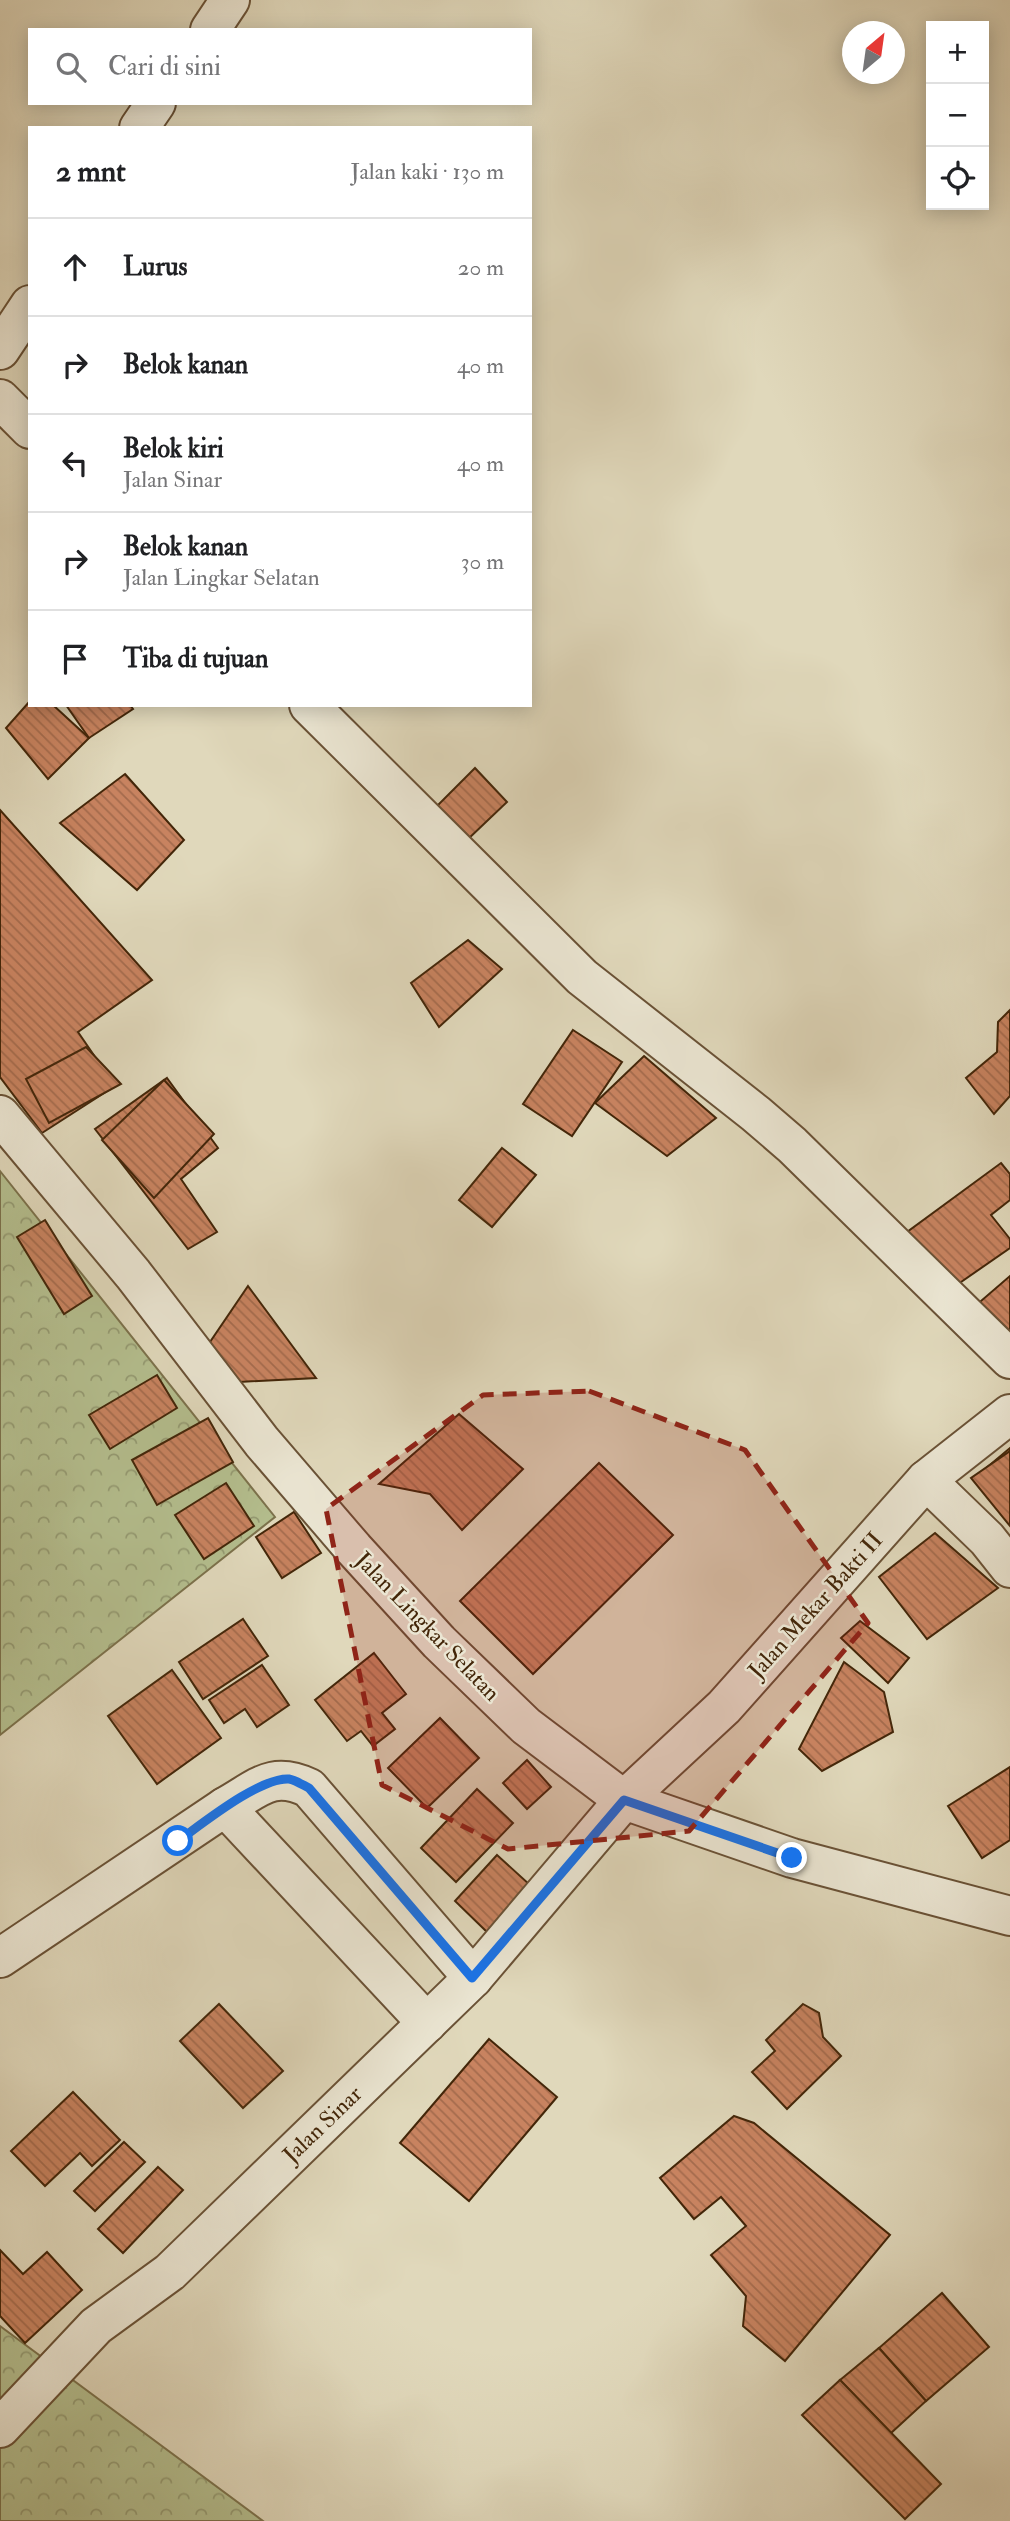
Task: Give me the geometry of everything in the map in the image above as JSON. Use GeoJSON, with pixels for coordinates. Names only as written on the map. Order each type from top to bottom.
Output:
{"type":"FeatureCollection","features":[{"type":"Feature","properties":{"kind":"street"},"geometry":{"type":"LineString","coordinates":[[211,28],[230,0]]}},
{"type":"Feature","properties":{"kind":"street"},"geometry":{"type":"LineString","coordinates":[[140,126],[155,105]]}},
{"type":"Feature","properties":{"kind":"street"},"geometry":{"type":"LineString","coordinates":[[0,350],[28,308]]}},
{"type":"Feature","properties":{"kind":"street"},"geometry":{"type":"LineString","coordinates":[[0,399],[28,427]]}},
{"type":"Feature","properties":{"kind":"street"},"geometry":{"type":"LineString","coordinates":[[311,707],[582,977],[792,1145],[1010,1359]]}},
{"type":"Feature","properties":{"kind":"street","name":"Jalan Lingkar Selatan"},"geometry":{"type":"LineString","coordinates":[[0,1115],[133,1274],[262,1442],[372,1570],[439,1642],[526,1726],[624,1800],[792,1858],[1010,1916]]}},
{"type":"Feature","properties":{"kind":"street","name":"Jalan Mekar Bakti II"},"geometry":{"type":"LineString","coordinates":[[624,1800],[724,1707],[926,1480],[1010,1414]]}},
{"type":"Feature","properties":{"kind":"street"},"geometry":{"type":"LineString","coordinates":[[926,1480],[987,1539],[1010,1567]]}},
{"type":"Feature","properties":{"kind":"street"},"geometry":{"type":"LineString","coordinates":[[0,1958],[225,1807],[267,1782],[290,1779],[309,1788],[472,1978]]}},
{"type":"Feature","properties":{"kind":"street","name":"Jalan Sinar"},"geometry":{"type":"LineString","coordinates":[[0,2428],[96,2326],[170,2272],[472,1978],[624,1800]]}},
{"type":"Feature","properties":{"kind":"street"},"geometry":{"type":"LineString","coordinates":[[225,1807],[427,2023]]}},
{"type":"Feature","properties":{"kind":"highlighted area"},"geometry":{"type":"Polygon","coordinates":[[[589,1391],[745,1450],[868,1623],[689,1831],[508,1849],[382,1785],[326,1509],[483,1395],[589,1391]]]}},
{"type":"Feature","properties":{"kind":"green space"},"geometry":{"type":"Polygon","coordinates":[[[0,1171],[275,1517],[0,1735],[0,1171]]]}},
{"type":"Feature","properties":{"kind":"green space"},"geometry":{"type":"Polygon","coordinates":[[[0,2326],[263,2521],[0,2521],[0,2326]]]}},
{"type":"Feature","properties":{"kind":"building"},"geometry":{"type":"Polygon","coordinates":[[[28,703],[28,707],[55,707],[89,738],[48,779],[6,728],[28,703]]]}},
{"type":"Feature","properties":{"kind":"building"},"geometry":{"type":"Polygon","coordinates":[[[67,707],[133,709],[89,738],[67,707]]]}},
{"type":"Feature","properties":{"kind":"building"},"geometry":{"type":"Polygon","coordinates":[[[475,768],[507,802],[466,841],[436,807],[475,768]]]}},
{"type":"Feature","properties":{"kind":"building"},"geometry":{"type":"Polygon","coordinates":[[[125,774],[184,840],[137,890],[60,823],[125,774]]]}},
{"type":"Feature","properties":{"kind":"building"},"geometry":{"type":"Polygon","coordinates":[[[0,810],[152,980],[78,1032],[115,1086],[42,1133],[0,1077],[0,810]]]}},
{"type":"Feature","properties":{"kind":"building"},"geometry":{"type":"Polygon","coordinates":[[[468,940],[502,969],[439,1027],[411,983],[468,940]]]}},
{"type":"Feature","properties":{"kind":"building"},"geometry":{"type":"Polygon","coordinates":[[[1010,1010],[1010,1096],[994,1114],[966,1078],[997,1052],[998,1022],[1010,1010]]]}},
{"type":"Feature","properties":{"kind":"building"},"geometry":{"type":"Polygon","coordinates":[[[573,1030],[622,1062],[572,1136],[523,1104],[573,1030]]]}},
{"type":"Feature","properties":{"kind":"building"},"geometry":{"type":"Polygon","coordinates":[[[86,1047],[121,1084],[49,1123],[26,1079],[86,1047]]]}},
{"type":"Feature","properties":{"kind":"building"},"geometry":{"type":"Polygon","coordinates":[[[644,1056],[716,1118],[667,1156],[595,1103],[644,1056]]]}},
{"type":"Feature","properties":{"kind":"building"},"geometry":{"type":"Polygon","coordinates":[[[167,1078],[218,1148],[181,1179],[217,1232],[188,1249],[95,1129],[167,1078]]]}},
{"type":"Feature","properties":{"kind":"building"},"geometry":{"type":"Polygon","coordinates":[[[164,1080],[214,1134],[154,1198],[102,1140],[164,1080]]]}},
{"type":"Feature","properties":{"kind":"building"},"geometry":{"type":"Polygon","coordinates":[[[502,1148],[536,1175],[492,1227],[459,1200],[502,1148]]]}},
{"type":"Feature","properties":{"kind":"building"},"geometry":{"type":"Polygon","coordinates":[[[1001,1163],[1010,1174],[1010,1200],[991,1215],[1010,1239],[1010,1248],[951,1289],[903,1235],[1001,1163]]]}},
{"type":"Feature","properties":{"kind":"building"},"geometry":{"type":"Polygon","coordinates":[[[45,1220],[92,1296],[64,1314],[17,1237],[45,1220]]]}},
{"type":"Feature","properties":{"kind":"building"},"geometry":{"type":"Polygon","coordinates":[[[1010,1276],[1010,1345],[974,1307],[1010,1276]]]}},
{"type":"Feature","properties":{"kind":"building"},"geometry":{"type":"Polygon","coordinates":[[[248,1286],[316,1378],[239,1382],[208,1345],[248,1286]]]}},
{"type":"Feature","properties":{"kind":"building"},"geometry":{"type":"Polygon","coordinates":[[[157,1375],[177,1408],[110,1449],[89,1415],[157,1375]]]}},
{"type":"Feature","properties":{"kind":"building"},"geometry":{"type":"Polygon","coordinates":[[[459,1414],[523,1469],[462,1530],[430,1494],[379,1484],[459,1414]]]}},
{"type":"Feature","properties":{"kind":"building"},"geometry":{"type":"Polygon","coordinates":[[[208,1418],[233,1462],[157,1505],[132,1460],[208,1418]]]}},
{"type":"Feature","properties":{"kind":"building"},"geometry":{"type":"Polygon","coordinates":[[[1010,1448],[1010,1520],[973,1479],[1010,1448]]]}},
{"type":"Feature","properties":{"kind":"building"},"geometry":{"type":"Polygon","coordinates":[[[1010,1451],[1010,1526],[971,1478],[1010,1451]]]}},
{"type":"Feature","properties":{"kind":"building"},"geometry":{"type":"Polygon","coordinates":[[[599,1463],[673,1535],[533,1674],[460,1601],[599,1463]]]}},
{"type":"Feature","properties":{"kind":"building"},"geometry":{"type":"Polygon","coordinates":[[[226,1483],[254,1526],[204,1559],[175,1515],[226,1483]]]}},
{"type":"Feature","properties":{"kind":"building"},"geometry":{"type":"Polygon","coordinates":[[[294,1512],[321,1553],[282,1578],[256,1537],[294,1512]]]}},
{"type":"Feature","properties":{"kind":"building"},"geometry":{"type":"Polygon","coordinates":[[[935,1533],[998,1588],[927,1639],[879,1577],[935,1533]]]}},
{"type":"Feature","properties":{"kind":"building"},"geometry":{"type":"Polygon","coordinates":[[[243,1619],[268,1656],[203,1699],[179,1662],[243,1619]]]}},
{"type":"Feature","properties":{"kind":"building"},"geometry":{"type":"Polygon","coordinates":[[[860,1621],[909,1658],[888,1683],[841,1638],[860,1621]]]}},
{"type":"Feature","properties":{"kind":"building"},"geometry":{"type":"Polygon","coordinates":[[[374,1653],[406,1694],[382,1713],[395,1729],[373,1746],[361,1731],[347,1741],[315,1700],[374,1653]]]}},
{"type":"Feature","properties":{"kind":"building"},"geometry":{"type":"Polygon","coordinates":[[[844,1662],[884,1692],[893,1732],[822,1771],[799,1749],[844,1662]]]}},
{"type":"Feature","properties":{"kind":"building"},"geometry":{"type":"Polygon","coordinates":[[[262,1665],[289,1705],[257,1727],[245,1709],[224,1723],[209,1700],[262,1665]]]}},
{"type":"Feature","properties":{"kind":"building"},"geometry":{"type":"Polygon","coordinates":[[[172,1670],[221,1738],[157,1784],[108,1716],[172,1670]]]}},
{"type":"Feature","properties":{"kind":"building"},"geometry":{"type":"Polygon","coordinates":[[[440,1718],[479,1758],[427,1808],[388,1768],[440,1718]]]}},
{"type":"Feature","properties":{"kind":"building"},"geometry":{"type":"Polygon","coordinates":[[[527,1760],[551,1787],[527,1809],[503,1783],[527,1760]]]}},
{"type":"Feature","properties":{"kind":"building"},"geometry":{"type":"Polygon","coordinates":[[[1010,1767],[1010,1840],[982,1858],[948,1806],[1010,1767]]]}},
{"type":"Feature","properties":{"kind":"building"},"geometry":{"type":"Polygon","coordinates":[[[477,1789],[513,1823],[456,1882],[421,1848],[477,1789]]]}},
{"type":"Feature","properties":{"kind":"building"},"geometry":{"type":"Polygon","coordinates":[[[497,1855],[530,1885],[487,1932],[455,1901],[497,1855]]]}},
{"type":"Feature","properties":{"kind":"building"},"geometry":{"type":"Polygon","coordinates":[[[219,2004],[283,2071],[243,2108],[180,2041],[219,2004]]]}},
{"type":"Feature","properties":{"kind":"building"},"geometry":{"type":"Polygon","coordinates":[[[803,2004],[819,2013],[823,2037],[841,2056],[787,2109],[752,2072],[775,2051],[766,2040],[803,2004]]]}},
{"type":"Feature","properties":{"kind":"building"},"geometry":{"type":"Polygon","coordinates":[[[489,2039],[557,2097],[469,2201],[400,2143],[489,2039]]]}},
{"type":"Feature","properties":{"kind":"building"},"geometry":{"type":"Polygon","coordinates":[[[73,2092],[120,2140],[92,2166],[80,2153],[45,2186],[11,2151],[73,2092]]]}},
{"type":"Feature","properties":{"kind":"building"},"geometry":{"type":"Polygon","coordinates":[[[734,2116],[754,2123],[890,2235],[785,2361],[743,2326],[746,2296],[711,2255],[746,2226],[721,2197],[694,2219],[660,2178],[734,2116]]]}},
{"type":"Feature","properties":{"kind":"building"},"geometry":{"type":"Polygon","coordinates":[[[124,2142],[145,2162],[95,2211],[74,2191],[124,2142]]]}},
{"type":"Feature","properties":{"kind":"building"},"geometry":{"type":"Polygon","coordinates":[[[158,2167],[183,2190],[123,2253],[98,2229],[158,2167]]]}},
{"type":"Feature","properties":{"kind":"building"},"geometry":{"type":"Polygon","coordinates":[[[0,2250],[23,2274],[47,2252],[82,2290],[25,2343],[0,2316],[0,2250]]]}},
{"type":"Feature","properties":{"kind":"building"},"geometry":{"type":"Polygon","coordinates":[[[942,2293],[989,2347],[926,2401],[879,2348],[942,2293]]]}},
{"type":"Feature","properties":{"kind":"building"},"geometry":{"type":"Polygon","coordinates":[[[879,2348],[926,2401],[891,2433],[840,2380],[879,2348]]]}},
{"type":"Feature","properties":{"kind":"building"},"geometry":{"type":"Polygon","coordinates":[[[840,2380],[941,2484],[905,2519],[802,2415],[840,2380]]]}},
{"type":"Feature","properties":{"kind":"route"},"geometry":{"type":"LineString","coordinates":[[178,1841],[225,1807],[267,1782],[290,1779],[309,1788],[472,1978],[624,1800],[792,1858]]}}]}
